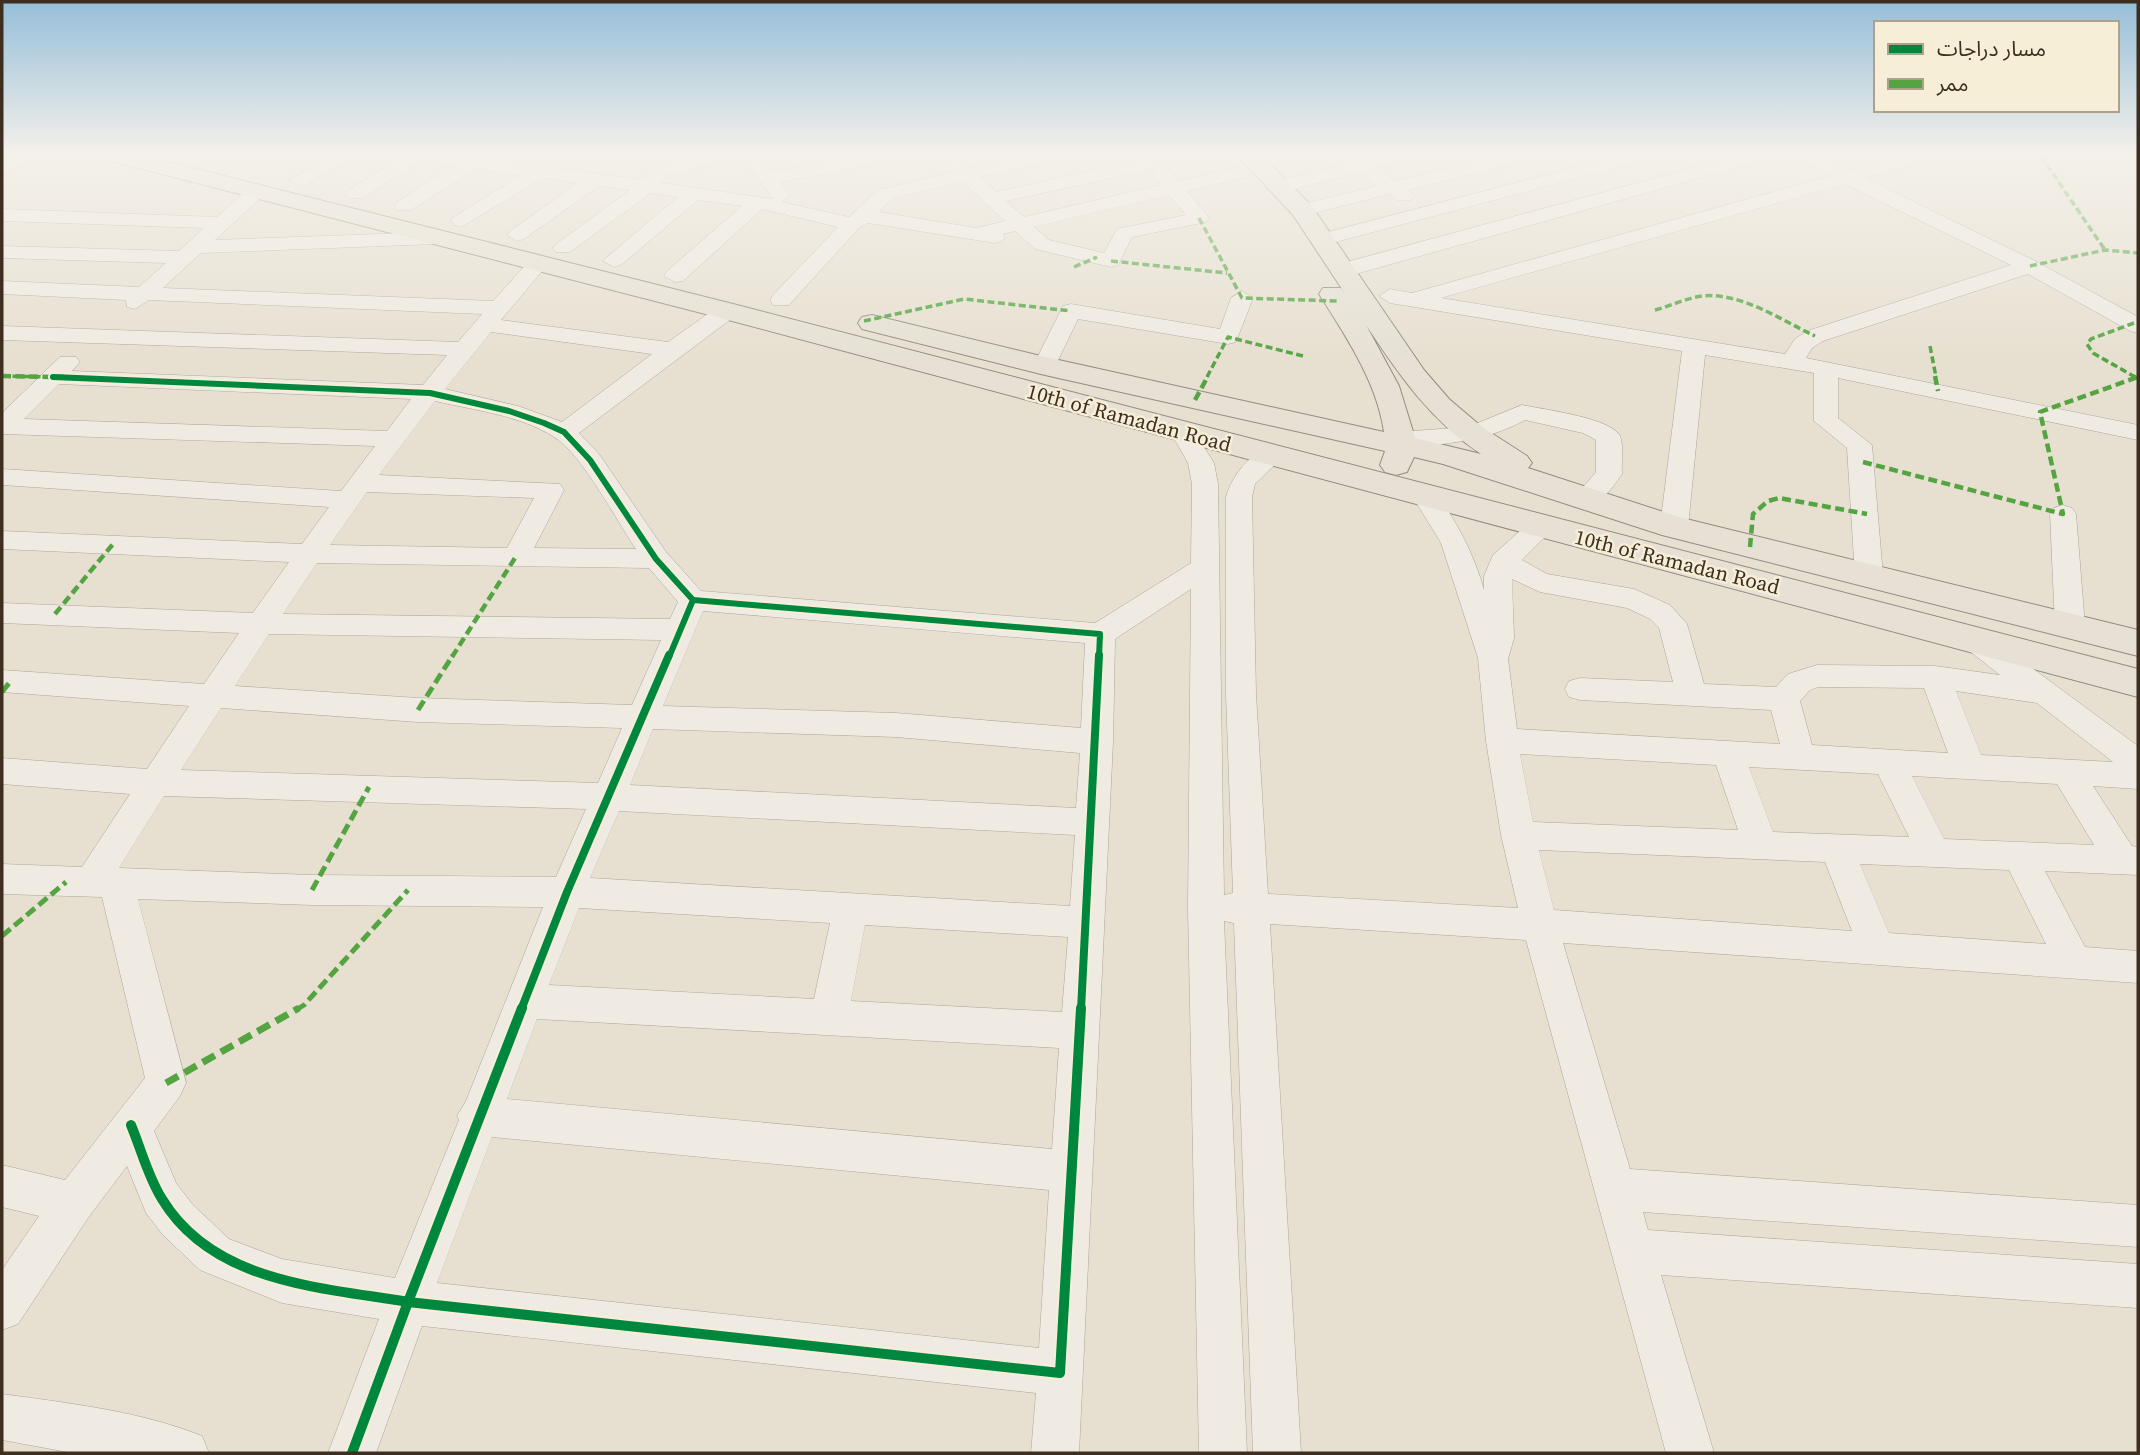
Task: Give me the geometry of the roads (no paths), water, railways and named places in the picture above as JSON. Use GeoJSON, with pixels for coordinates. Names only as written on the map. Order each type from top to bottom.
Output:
{"type":"FeatureCollection","features":[{"type":"Feature","properties":{"kind":"main road","name":"10th of Ramadan Road"},"geometry":{"type":"LineString","coordinates":[[423,224],[537,264],[727,311],[2138,683]]}},
{"type":"Feature","properties":{"kind":"main road","name":"10th of Ramadan Road"},"geometry":{"type":"LineString","coordinates":[[473,224],[1045,366],[1400,443],[1503,470],[1674,527],[2138,643]]}},
{"type":"Feature","properties":{"kind":"main road"},"geometry":{"type":"LineString","coordinates":[[1284,224],[1337,301],[1376,371],[1391,407],[1400,443],[1390,485]]}},
{"type":"Feature","properties":{"kind":"main road"},"geometry":{"type":"LineString","coordinates":[[1313,224],[1344,270],[1385,302],[1414,376],[1438,405],[1471,434],[1578,497],[1550,530]]}},
{"type":"Feature","properties":{"kind":"street"},"geometry":{"type":"LineString","coordinates":[[2,426],[96,335],[221,224]]}},
{"type":"Feature","properties":{"kind":"street"},"geometry":{"type":"LineString","coordinates":[[2,252],[191,252],[385,224]]}},
{"type":"Feature","properties":{"kind":"street"},"geometry":{"type":"LineString","coordinates":[[517,235],[533,224]]}},
{"type":"Feature","properties":{"kind":"street"},"geometry":{"type":"LineString","coordinates":[[563,248],[596,224]]}},
{"type":"Feature","properties":{"kind":"street"},"geometry":{"type":"LineString","coordinates":[[614,261],[658,224]]}},
{"type":"Feature","properties":{"kind":"street"},"geometry":{"type":"LineString","coordinates":[[675,276],[733,224]]}},
{"type":"Feature","properties":{"kind":"street"},"geometry":{"type":"LineString","coordinates":[[780,300],[854,224]]}},
{"type":"Feature","properties":{"kind":"street"},"geometry":{"type":"LineString","coordinates":[[891,224],[1042,245],[1111,261],[1124,233]]}},
{"type":"Feature","properties":{"kind":"street"},"geometry":{"type":"LineString","coordinates":[[976,234],[1014,224]]}},
{"type":"Feature","properties":{"kind":"street"},"geometry":{"type":"LineString","coordinates":[[1018,224],[1042,245]]}},
{"type":"Feature","properties":{"kind":"street"},"geometry":{"type":"LineString","coordinates":[[1113,224],[1124,233]]}},
{"type":"Feature","properties":{"kind":"street"},"geometry":{"type":"LineString","coordinates":[[1124,233],[1170,224]]}},
{"type":"Feature","properties":{"kind":"street"},"geometry":{"type":"LineString","coordinates":[[1324,239],[1382,224]]}},
{"type":"Feature","properties":{"kind":"street"},"geometry":{"type":"LineString","coordinates":[[1444,224],[1496,261]]}},
{"type":"Feature","properties":{"kind":"street"},"geometry":{"type":"LineString","coordinates":[[1344,270],[1510,224]]}},
{"type":"Feature","properties":{"kind":"street"},"geometry":{"type":"LineString","coordinates":[[1541,224],[1567,241]]}},
{"type":"Feature","properties":{"kind":"street"},"geometry":{"type":"LineString","coordinates":[[1567,241],[1614,224]]}},
{"type":"Feature","properties":{"kind":"street"},"geometry":{"type":"LineString","coordinates":[[1385,302],[1496,261],[1637,224]]}},
{"type":"Feature","properties":{"kind":"street"},"geometry":{"type":"LineString","coordinates":[[1944,224],[2030,266],[2138,326]]}},
{"type":"Feature","properties":{"kind":"street"},"geometry":{"type":"LineString","coordinates":[[2,1308],[73,1203],[166,1083],[104,884],[156,783],[309,555],[354,491],[463,349],[537,264]]}},
{"type":"Feature","properties":{"kind":"street"},"geometry":{"type":"LineString","coordinates":[[1792,362],[1803,344],[1815,337],[2030,266]]}},
{"type":"Feature","properties":{"kind":"street"},"geometry":{"type":"LineString","coordinates":[[2,288],[144,294],[491,316],[672,350]]}},
{"type":"Feature","properties":{"kind":"street"},"geometry":{"type":"LineString","coordinates":[[1045,366],[1071,311],[1228,337],[1241,298]]}},
{"type":"Feature","properties":{"kind":"street"},"geometry":{"type":"LineString","coordinates":[[1385,302],[1792,362],[2138,433]]}},
{"type":"Feature","properties":{"kind":"street"},"geometry":{"type":"LineString","coordinates":[[515,558],[551,489],[569,438],[672,350],[727,311]]}},
{"type":"Feature","properties":{"kind":"street"},"geometry":{"type":"LineString","coordinates":[[2,333],[463,349]]}},
{"type":"Feature","properties":{"kind":"street"},"geometry":{"type":"LineString","coordinates":[[1674,527],[1693,346]]}},
{"type":"Feature","properties":{"kind":"street"},"geometry":{"type":"LineString","coordinates":[[1826,368],[1826,421],[1859,446],[1869,576]]}},
{"type":"Feature","properties":{"kind":"street"},"geometry":{"type":"LineString","coordinates":[[53,377],[430,393],[509,411],[569,438],[590,460],[656,559],[686,615]]}},
{"type":"Feature","properties":{"kind":"street"},"geometry":{"type":"LineString","coordinates":[[1400,443],[1471,434],[1498,425],[1516,413],[1530,411],[1598,429],[1610,442],[1609,474],[1578,497]]}},
{"type":"Feature","properties":{"kind":"street"},"geometry":{"type":"LineString","coordinates":[[2,426],[394,439]]}},
{"type":"Feature","properties":{"kind":"street"},"geometry":{"type":"LineString","coordinates":[[1183,433],[1201,463],[1203,474],[1206,907],[1223,1453]]}},
{"type":"Feature","properties":{"kind":"street"},"geometry":{"type":"LineString","coordinates":[[1272,455],[1242,481],[1239,497],[1241,694],[1277,1453]]}},
{"type":"Feature","properties":{"kind":"street"},"geometry":{"type":"LineString","coordinates":[[2,477],[354,491],[551,489]]}},
{"type":"Feature","properties":{"kind":"street"},"geometry":{"type":"LineString","coordinates":[[1424,494],[1446,524],[1458,552],[1481,634],[1493,659],[1502,741],[1518,835],[1541,928],[1690,1453]]}},
{"type":"Feature","properties":{"kind":"street"},"geometry":{"type":"LineString","coordinates":[[2063,514],[2070,626]]}},
{"type":"Feature","properties":{"kind":"street"},"geometry":{"type":"LineString","coordinates":[[1493,659],[1499,638],[1498,576],[1503,562],[1550,530]]}},
{"type":"Feature","properties":{"kind":"street"},"geometry":{"type":"LineString","coordinates":[[2,540],[309,555],[656,559]]}},
{"type":"Feature","properties":{"kind":"street"},"geometry":{"type":"LineString","coordinates":[[1503,562],[1540,582],[1634,599],[1660,612],[1672,624],[1692,695]]}},
{"type":"Feature","properties":{"kind":"street"},"geometry":{"type":"LineString","coordinates":[[2,613],[262,624],[686,615],[1100,634],[1205,567]]}},
{"type":"Feature","properties":{"kind":"street"},"geometry":{"type":"LineString","coordinates":[[352,1453],[523,1000],[686,615]]}},
{"type":"Feature","properties":{"kind":"street"},"geometry":{"type":"LineString","coordinates":[[1055,1453],[1068,1171],[1097,742],[1100,634]]}},
{"type":"Feature","properties":{"kind":"street"},"geometry":{"type":"LineString","coordinates":[[1973,639],[2138,763]]}},
{"type":"Feature","properties":{"kind":"street"},"geometry":{"type":"LineString","coordinates":[[1784,699],[1799,682],[1817,677],[1935,677],[2046,693]]}},
{"type":"Feature","properties":{"kind":"street"},"geometry":{"type":"LineString","coordinates":[[1935,677],[1969,765]]}},
{"type":"Feature","properties":{"kind":"street"},"geometry":{"type":"LineString","coordinates":[[2,681],[418,710],[896,725],[1097,742]]}},
{"type":"Feature","properties":{"kind":"street"},"geometry":{"type":"LineString","coordinates":[[1580,689],[1784,699]]}},
{"type":"Feature","properties":{"kind":"street"},"geometry":{"type":"LineString","coordinates":[[1784,699],[1798,756]]}},
{"type":"Feature","properties":{"kind":"street"},"geometry":{"type":"LineString","coordinates":[[1502,741],[2138,776]]}},
{"type":"Feature","properties":{"kind":"street"},"geometry":{"type":"LineString","coordinates":[[1727,752],[1760,846]]}},
{"type":"Feature","properties":{"kind":"street"},"geometry":{"type":"LineString","coordinates":[[1888,761],[1934,853]]}},
{"type":"Feature","properties":{"kind":"street"},"geometry":{"type":"LineString","coordinates":[[2066,771],[2130,860]]}},
{"type":"Feature","properties":{"kind":"street"},"geometry":{"type":"LineString","coordinates":[[2,772],[156,783],[369,787],[610,797],[1091,822]]}},
{"type":"Feature","properties":{"kind":"street"},"geometry":{"type":"LineString","coordinates":[[1518,835],[2130,860]]}},
{"type":"Feature","properties":{"kind":"street"},"geometry":{"type":"LineString","coordinates":[[1837,849],[1877,949]]}},
{"type":"Feature","properties":{"kind":"street"},"geometry":{"type":"LineString","coordinates":[[2019,856],[2074,963]]}},
{"type":"Feature","properties":{"kind":"street"},"geometry":{"type":"LineString","coordinates":[[2,879],[104,884],[567,892],[1084,922]]}},
{"type":"Feature","properties":{"kind":"street"},"geometry":{"type":"LineString","coordinates":[[1206,907],[2138,967]]}},
{"type":"Feature","properties":{"kind":"street"},"geometry":{"type":"LineString","coordinates":[[830,1015],[850,910]]}},
{"type":"Feature","properties":{"kind":"street"},"geometry":{"type":"LineString","coordinates":[[523,1000],[830,1015],[1078,1031]]}},
{"type":"Feature","properties":{"kind":"street"},"geometry":{"type":"LineString","coordinates":[[477,1116],[1068,1171]]}},
{"type":"Feature","properties":{"kind":"street"},"geometry":{"type":"LineString","coordinates":[[131,1125],[161,1198],[178,1220],[215,1255],[282,1281],[408,1302],[1060,1373]]}},
{"type":"Feature","properties":{"kind":"street"},"geometry":{"type":"LineString","coordinates":[[2,1186],[73,1203]]}},
{"type":"Feature","properties":{"kind":"street"},"geometry":{"type":"LineString","coordinates":[[1616,1189],[2138,1226]]}},
{"type":"Feature","properties":{"kind":"street"},"geometry":{"type":"LineString","coordinates":[[1634,1251],[2138,1286]]}},
{"type":"Feature","properties":{"kind":"street"},"geometry":{"type":"LineString","coordinates":[[2,1417],[148,1443],[185,1453]]}}]}
